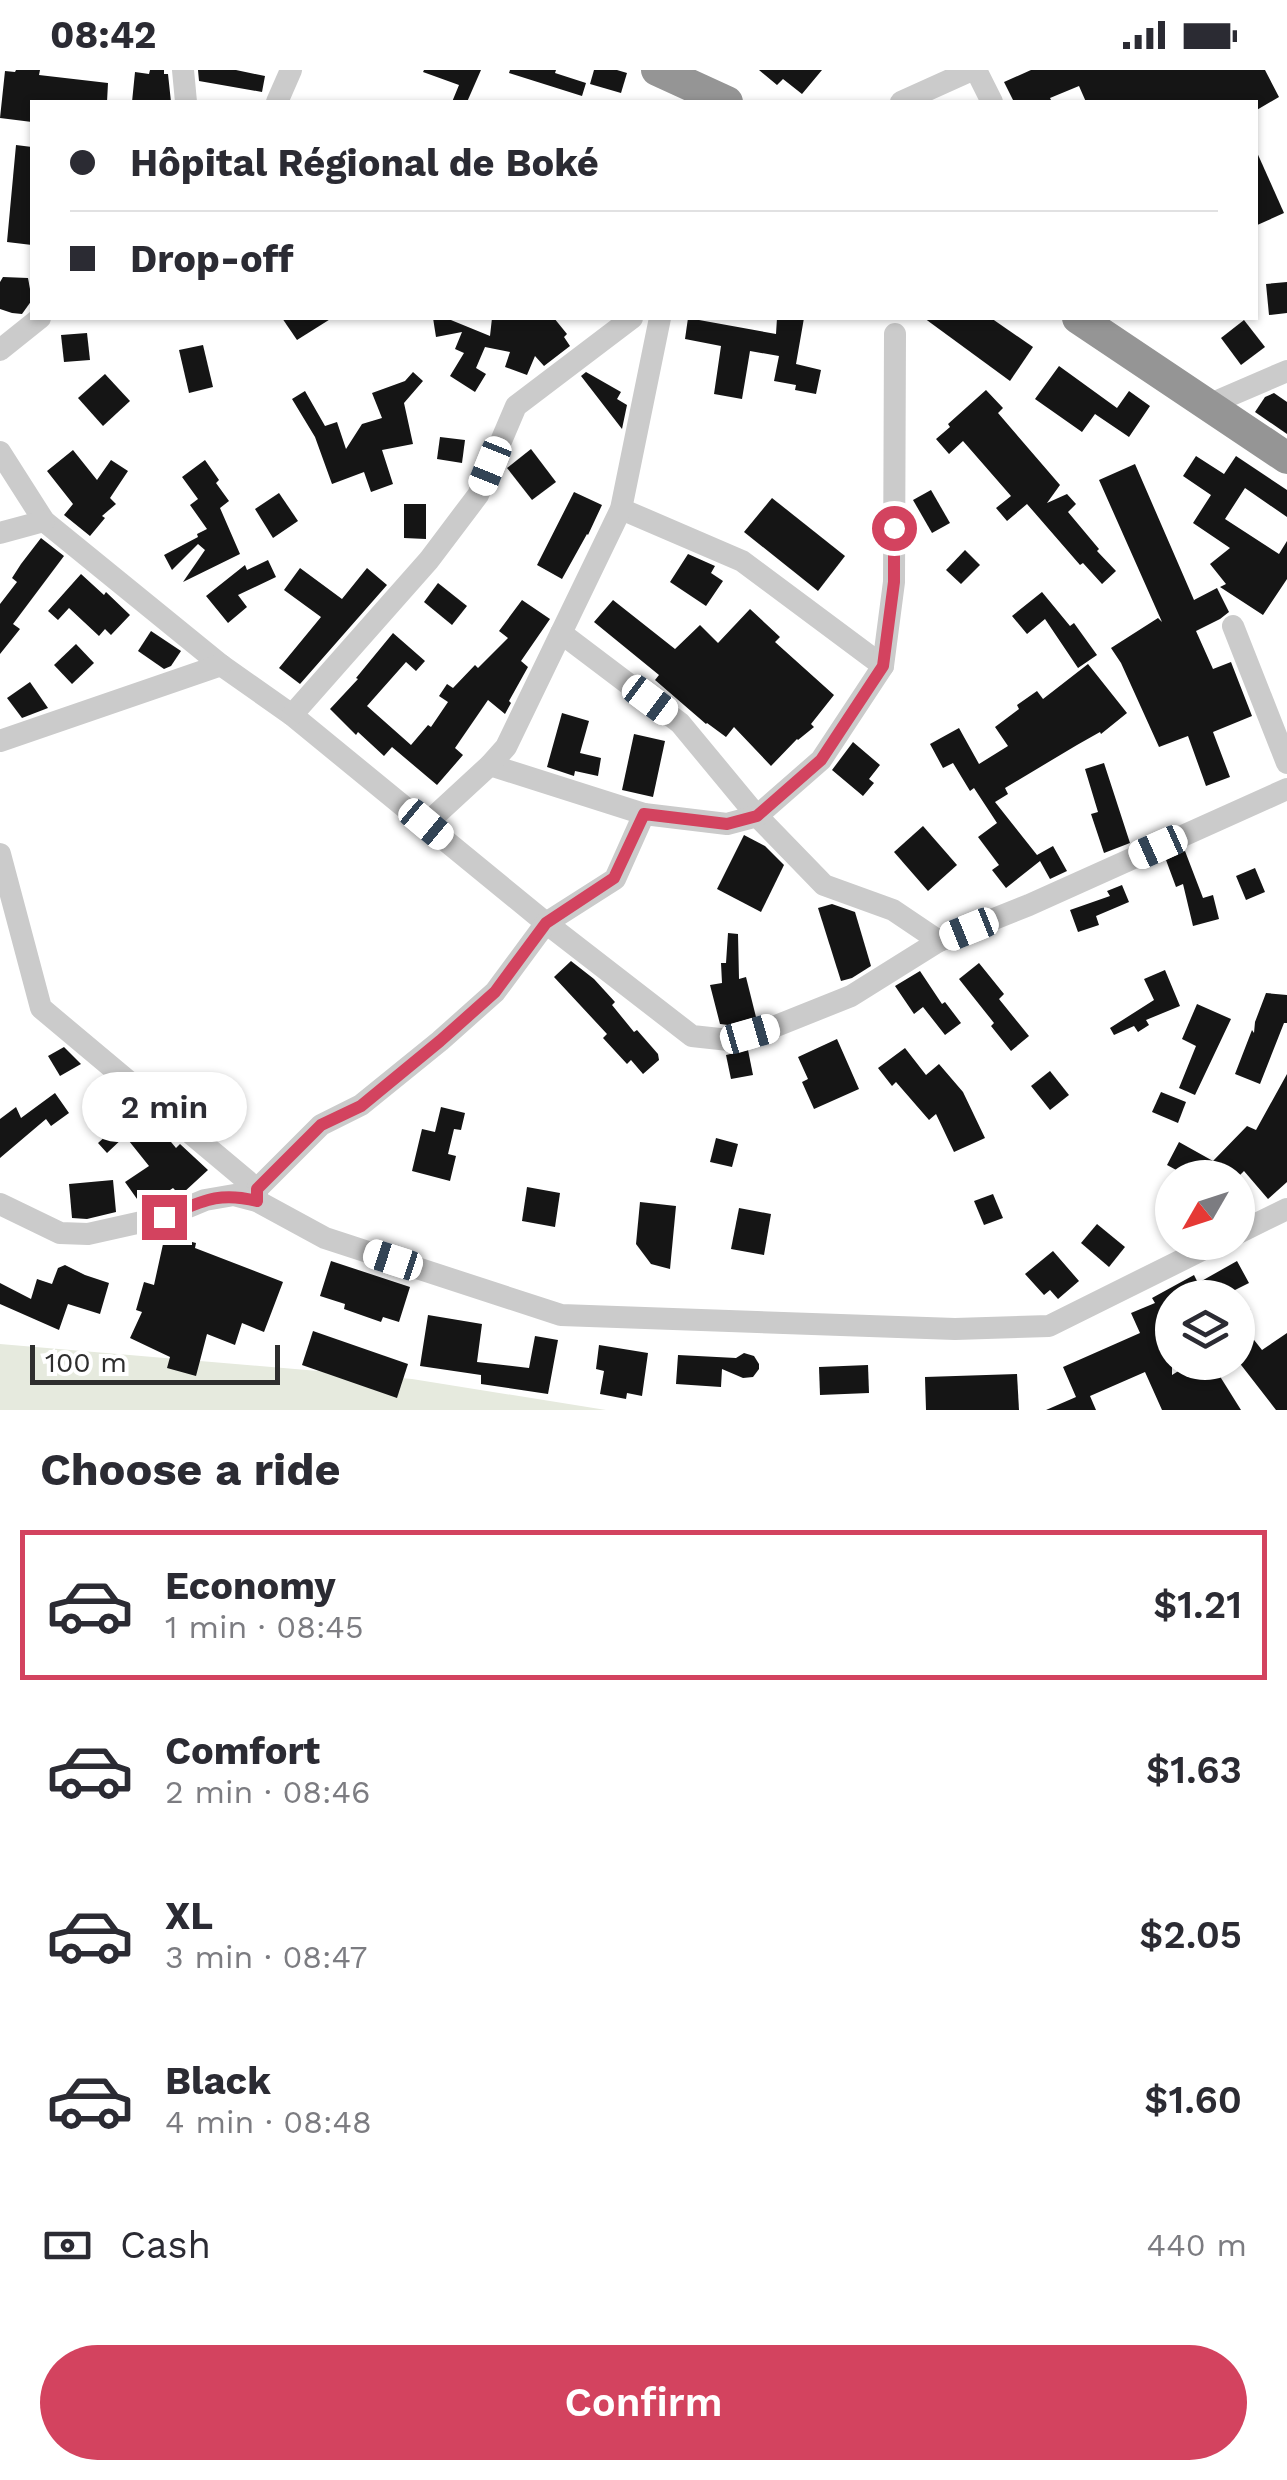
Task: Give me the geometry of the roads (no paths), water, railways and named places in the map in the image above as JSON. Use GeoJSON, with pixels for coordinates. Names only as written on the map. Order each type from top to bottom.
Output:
{"type":"FeatureCollection","features":[{"type":"Feature","properties":{"kind":"highway"},"geometry":{"type":"LineString","coordinates":[[657,70],[722,100]]}},
{"type":"Feature","properties":{"kind":"highway"},"geometry":{"type":"LineString","coordinates":[[1081,320],[1287,458]]}},
{"type":"Feature","properties":{"kind":"street"},"geometry":{"type":"LineString","coordinates":[[183,70],[186,100]]}},
{"type":"Feature","properties":{"kind":"street"},"geometry":{"type":"LineString","coordinates":[[278,100],[292,70]]}},
{"type":"Feature","properties":{"kind":"street"},"geometry":{"type":"LineString","coordinates":[[906,100],[974,70],[991,100]]}},
{"type":"Feature","properties":{"kind":"street"},"geometry":{"type":"LineString","coordinates":[[0,350],[38,320]]}},
{"type":"Feature","properties":{"kind":"street"},"geometry":{"type":"LineString","coordinates":[[292,714],[429,560],[478,496],[516,406],[629,320]]}},
{"type":"Feature","properties":{"kind":"street"},"geometry":{"type":"LineString","coordinates":[[426,824],[506,747],[620,508],[660,320]]}},
{"type":"Feature","properties":{"kind":"street"},"geometry":{"type":"LineString","coordinates":[[490,765],[644,814],[727,824],[757,816],[821,760],[883,666],[894,582],[895,334]]}},
{"type":"Feature","properties":{"kind":"street"},"geometry":{"type":"LineString","coordinates":[[1208,405],[1287,371]]}},
{"type":"Feature","properties":{"kind":"street"},"geometry":{"type":"LineString","coordinates":[[0,452],[44,521],[221,665],[292,714],[546,923],[692,1036],[729,1040],[851,996],[939,942],[1287,789]]}},
{"type":"Feature","properties":{"kind":"street"},"geometry":{"type":"LineString","coordinates":[[620,508],[742,561],[883,666]]}},
{"type":"Feature","properties":{"kind":"street"},"geometry":{"type":"LineString","coordinates":[[0,533],[44,521]]}},
{"type":"Feature","properties":{"kind":"street"},"geometry":{"type":"LineString","coordinates":[[1233,626],[1287,763]]}},
{"type":"Feature","properties":{"kind":"street"},"geometry":{"type":"LineString","coordinates":[[560,632],[680,723],[757,816],[824,885],[894,910],[939,942]]}},
{"type":"Feature","properties":{"kind":"street"},"geometry":{"type":"LineString","coordinates":[[0,741],[221,665]]}},
{"type":"Feature","properties":{"kind":"street"},"geometry":{"type":"LineString","coordinates":[[0,1204],[60,1233],[88,1234],[164,1217],[205,1200],[257,1195],[321,1125],[361,1106],[495,992],[546,923],[614,878],[644,814]]}},
{"type":"Feature","properties":{"kind":"street"},"geometry":{"type":"LineString","coordinates":[[0,854],[41,1008],[257,1195],[325,1238],[561,1316],[955,1329],[1049,1326],[1182,1260]]}},
{"type":"Feature","properties":{"kind":"street"},"geometry":{"type":"LineString","coordinates":[[1255,1225],[1287,1209]]}}]}
